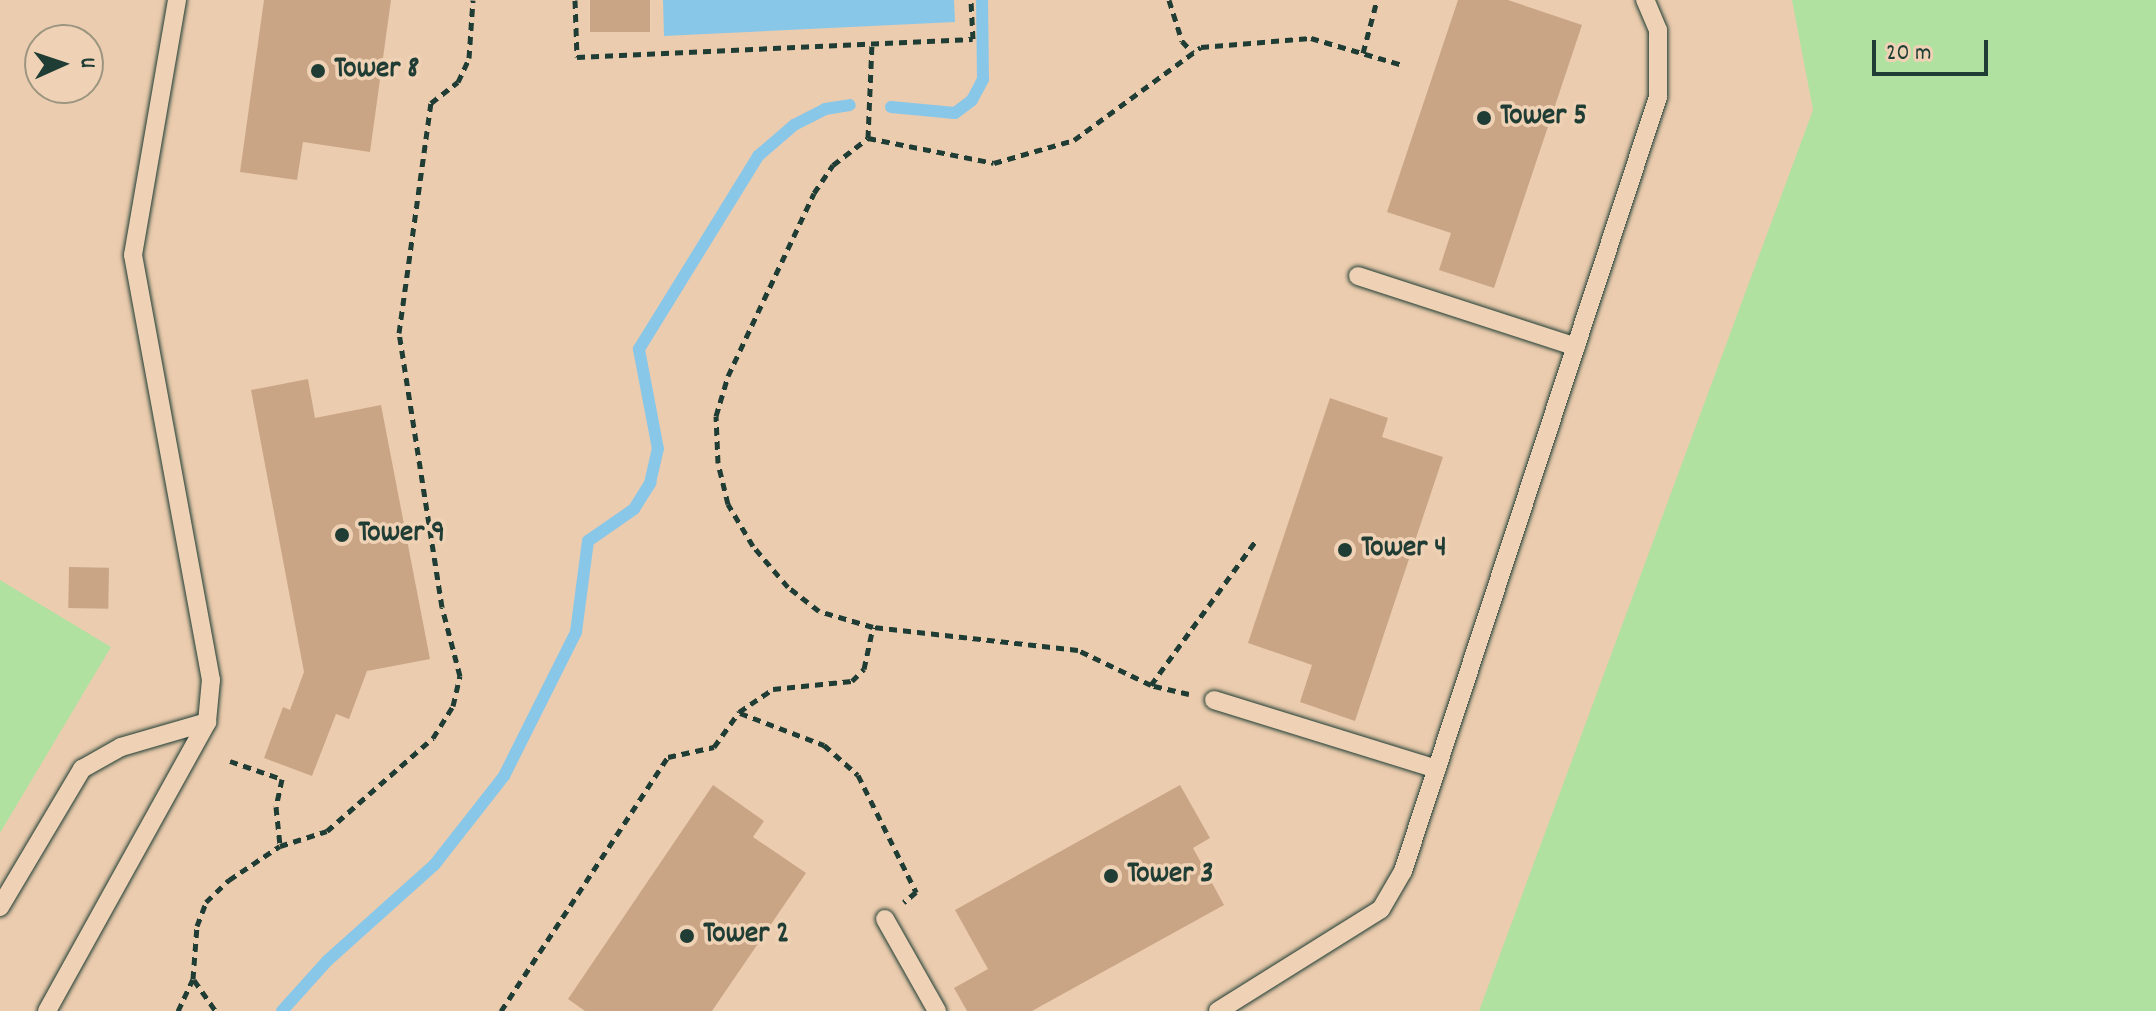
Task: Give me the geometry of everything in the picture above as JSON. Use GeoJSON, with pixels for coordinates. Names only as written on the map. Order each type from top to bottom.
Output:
{"type":"FeatureCollection","features":[{"type":"Feature","properties":{"kind":"lane"},"geometry":{"type":"LineString","coordinates":[[47,1011],[207,722],[211,680],[133,255],[177,0]]}},
{"type":"Feature","properties":{"kind":"lane"},"geometry":{"type":"LineString","coordinates":[[1218,1011],[1381,909],[1403,871],[1658,97],[1658,30],[1645,0]]}},
{"type":"Feature","properties":{"kind":"lane"},"geometry":{"type":"LineString","coordinates":[[1358,276],[1576,347]]}},
{"type":"Feature","properties":{"kind":"lane"},"geometry":{"type":"LineString","coordinates":[[1214,700],[1437,769]]}},
{"type":"Feature","properties":{"kind":"lane"},"geometry":{"type":"LineString","coordinates":[[0,907],[82,769],[121,747],[207,722]]}},
{"type":"Feature","properties":{"kind":"lane"},"geometry":{"type":"LineString","coordinates":[[885,919],[937,1011]]}},
{"type":"Feature","properties":{"kind":"path"},"geometry":{"type":"LineString","coordinates":[[178,1011],[193,979],[197,926],[206,902],[229,880],[280,846],[327,831],[433,738],[453,706],[460,676],[442,607],[399,333],[431,103],[458,82],[469,58],[473,0]]}},
{"type":"Feature","properties":{"kind":"path"},"geometry":{"type":"LineString","coordinates":[[575,0],[577,57],[973,39],[971,0]]}},
{"type":"Feature","properties":{"kind":"path"},"geometry":{"type":"LineString","coordinates":[[1169,0],[1182,41],[1193,53]]}},
{"type":"Feature","properties":{"kind":"path"},"geometry":{"type":"LineString","coordinates":[[1363,53],[1377,0]]}},
{"type":"Feature","properties":{"kind":"path"},"geometry":{"type":"LineString","coordinates":[[1214,700],[1151,685],[1078,650],[873,627],[819,611],[788,587],[753,546],[728,504],[718,463],[716,416],[728,376],[814,193],[833,165],[868,138],[994,163],[1074,140],[1201,47],[1311,38],[1403,65]]}},
{"type":"Feature","properties":{"kind":"path"},"geometry":{"type":"LineString","coordinates":[[868,138],[872,44]]}},
{"type":"Feature","properties":{"kind":"path"},"geometry":{"type":"LineString","coordinates":[[1151,685],[1255,542]]}},
{"type":"Feature","properties":{"kind":"path"},"geometry":{"type":"LineString","coordinates":[[501,1011],[668,757],[714,747],[739,712],[773,689],[852,681],[864,669],[873,627]]}},
{"type":"Feature","properties":{"kind":"path"},"geometry":{"type":"LineString","coordinates":[[739,712],[824,745],[858,775],[916,892],[885,919]]}},
{"type":"Feature","properties":{"kind":"path"},"geometry":{"type":"LineString","coordinates":[[230,761],[282,779],[276,807],[280,846]]}},
{"type":"Feature","properties":{"kind":"path"},"geometry":{"type":"LineString","coordinates":[[193,979],[216,1011]]}},
{"type":"Feature","properties":{"kind":"green space"},"geometry":{"type":"Polygon","coordinates":[[[1792,0],[2156,0],[2156,1011],[1479,1011],[1813,110],[1792,0]]]}},
{"type":"Feature","properties":{"kind":"green space"},"geometry":{"type":"Polygon","coordinates":[[[0,580],[111,647],[0,833],[0,580]]]}},
{"type":"Feature","properties":{"kind":"water"},"geometry":{"type":"Polygon","coordinates":[[[663,0],[954,0],[955,22],[664,36],[663,0]]]}},
{"type":"Feature","properties":{"kind":"building","name":"Tower 8"},"geometry":{"type":"Polygon","coordinates":[[[264,0],[391,0],[370,152],[303,142],[297,180],[240,172],[264,0]]]}},
{"type":"Feature","properties":{"kind":"building"},"geometry":{"type":"Polygon","coordinates":[[[590,0],[650,0],[650,32],[590,32],[590,0]]]}},
{"type":"Feature","properties":{"kind":"building","name":"Tower 5"},"geometry":{"type":"Polygon","coordinates":[[[1458,0],[1508,0],[1582,25],[1494,288],[1439,270],[1451,233],[1387,212],[1458,0]]]}},
{"type":"Feature","properties":{"kind":"building","name":"Tower 9"},"geometry":{"type":"Polygon","coordinates":[[[308,379],[315,418],[381,405],[430,659],[367,671],[349,719],[336,714],[312,776],[264,758],[283,707],[290,710],[304,672],[251,390],[308,379]]]}},
{"type":"Feature","properties":{"kind":"building","name":"Tower 4"},"geometry":{"type":"Polygon","coordinates":[[[1330,398],[1388,418],[1382,437],[1443,457],[1355,721],[1300,702],[1312,665],[1248,643],[1330,398]]]}},
{"type":"Feature","properties":{"kind":"building"},"geometry":{"type":"Polygon","coordinates":[[[69,567],[109,568],[108,609],[68,608],[69,567]]]}},
{"type":"Feature","properties":{"kind":"building","name":"Tower 2"},"geometry":{"type":"Polygon","coordinates":[[[713,785],[764,821],[753,837],[806,873],[712,1011],[585,1011],[568,999],[713,785]]]}},
{"type":"Feature","properties":{"kind":"building","name":"Tower 3"},"geometry":{"type":"Polygon","coordinates":[[[1180,785],[1210,838],[1193,848],[1224,905],[1032,1011],[967,1011],[954,988],[988,969],[955,910],[1180,785]]]}},
{"type":"Feature","properties":{"kind":"waterway"},"geometry":{"type":"LineString","coordinates":[[891,107],[955,113],[972,100],[983,79],[982,0]]}},
{"type":"Feature","properties":{"kind":"waterway"},"geometry":{"type":"LineString","coordinates":[[282,1011],[327,961],[435,864],[504,776],[576,632],[588,541],[634,509],[650,483],[658,449],[639,349],[758,156],[794,125],[825,109],[850,105]]}},
{"type":"Feature","properties":{"kind":"place","name":"Tower 8"},"geometry":{"type":"Point","coordinates":[318,71]}},
{"type":"Feature","properties":{"kind":"place","name":"Tower 5"},"geometry":{"type":"Point","coordinates":[1484,118]}},
{"type":"Feature","properties":{"kind":"place","name":"Tower 9"},"geometry":{"type":"Point","coordinates":[342,535]}},
{"type":"Feature","properties":{"kind":"place","name":"Tower 4"},"geometry":{"type":"Point","coordinates":[1345,550]}},
{"type":"Feature","properties":{"kind":"place","name":"Tower 3"},"geometry":{"type":"Point","coordinates":[1111,876]}},
{"type":"Feature","properties":{"kind":"place","name":"Tower 2"},"geometry":{"type":"Point","coordinates":[687,936]}}]}
